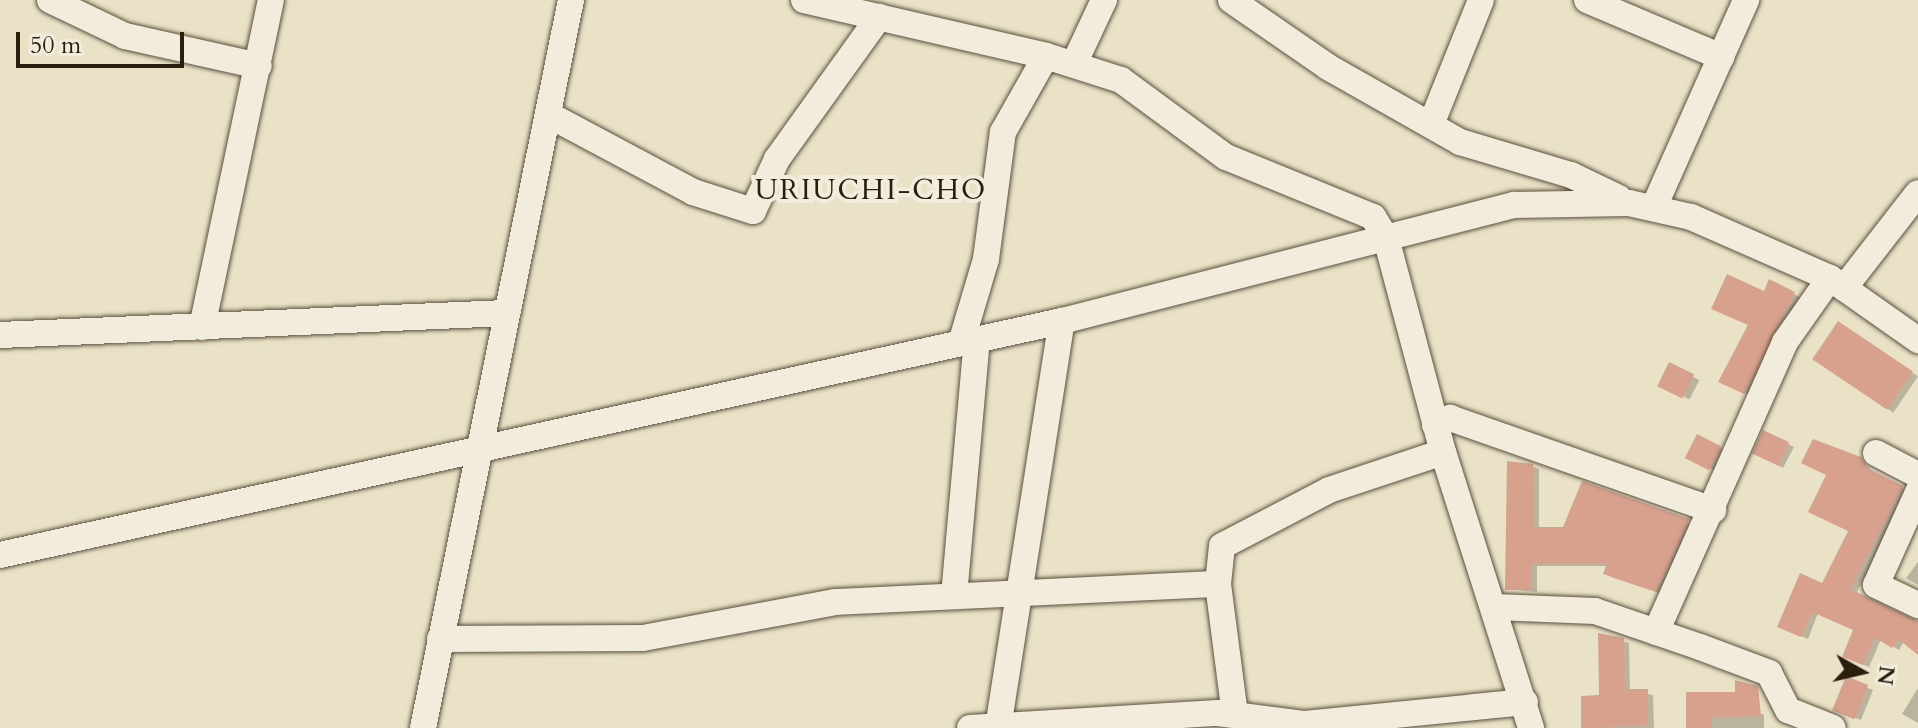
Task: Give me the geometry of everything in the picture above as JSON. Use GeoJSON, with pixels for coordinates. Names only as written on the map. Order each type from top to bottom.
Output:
{"type":"FeatureCollection","features":[{"type":"Feature","properties":{"kind":"street"},"geometry":{"type":"LineString","coordinates":[[50,0],[125,36],[259,66]]}},
{"type":"Feature","properties":{"kind":"street"},"geometry":{"type":"LineString","coordinates":[[202,327],[271,0]]}},
{"type":"Feature","properties":{"kind":"street"},"geometry":{"type":"LineString","coordinates":[[423,728],[571,0]]}},
{"type":"Feature","properties":{"kind":"street"},"geometry":{"type":"LineString","coordinates":[[804,0],[1046,56],[1121,80],[1154,100],[1226,157],[1373,217],[1386,238],[1435,425],[1531,728]]}},
{"type":"Feature","properties":{"kind":"street"},"geometry":{"type":"LineString","coordinates":[[1074,64],[1104,0]]}},
{"type":"Feature","properties":{"kind":"street"},"geometry":{"type":"LineString","coordinates":[[1231,0],[1263,10],[1328,67],[1432,122],[1460,142],[1571,175],[1642,205],[1691,217],[1837,283],[1918,340]]}},
{"type":"Feature","properties":{"kind":"street"},"geometry":{"type":"LineString","coordinates":[[1432,122],[1481,0]]}},
{"type":"Feature","properties":{"kind":"street"},"geometry":{"type":"LineString","coordinates":[[1587,0],[1721,57]]}},
{"type":"Feature","properties":{"kind":"street"},"geometry":{"type":"LineString","coordinates":[[1642,205],[1721,57],[1746,0]]}},
{"type":"Feature","properties":{"kind":"street"},"geometry":{"type":"LineString","coordinates":[[549,115],[693,192],[753,211],[777,159],[879,17]]}},
{"type":"Feature","properties":{"kind":"street"},"geometry":{"type":"LineString","coordinates":[[954,596],[969,342],[986,259],[1003,132],[1046,56]]}},
{"type":"Feature","properties":{"kind":"street"},"geometry":{"type":"LineString","coordinates":[[1656,632],[1713,510],[1785,342],[1916,201]]}},
{"type":"Feature","properties":{"kind":"street"},"geometry":{"type":"LineString","coordinates":[[0,555],[1062,321],[1514,205],[1642,205]]}},
{"type":"Feature","properties":{"kind":"street"},"geometry":{"type":"LineString","coordinates":[[0,335],[506,313]]}},
{"type":"Feature","properties":{"kind":"street"},"geometry":{"type":"LineString","coordinates":[[998,727],[1062,321]]}},
{"type":"Feature","properties":{"kind":"street"},"geometry":{"type":"LineString","coordinates":[[1435,425],[1450,418],[1713,510]]}},
{"type":"Feature","properties":{"kind":"street"},"geometry":{"type":"LineString","coordinates":[[1235,715],[1218,584],[1222,546],[1329,490],[1443,452]]}},
{"type":"Feature","properties":{"kind":"street"},"geometry":{"type":"LineString","coordinates":[[1876,453],[1918,475]]}},
{"type":"Feature","properties":{"kind":"street"},"geometry":{"type":"LineString","coordinates":[[1918,492],[1876,585],[1918,605]]}},
{"type":"Feature","properties":{"kind":"street"},"geometry":{"type":"LineString","coordinates":[[440,639],[643,638],[835,602],[1218,584]]}},
{"type":"Feature","properties":{"kind":"street"},"geometry":{"type":"LineString","coordinates":[[1495,607],[1595,611],[1656,632],[1769,673],[1788,710],[1833,728]]}},
{"type":"Feature","properties":{"kind":"street"},"geometry":{"type":"LineString","coordinates":[[970,728],[1235,715],[1305,724],[1525,702]]}},
{"type":"Feature","properties":{"kind":"building"},"geometry":{"type":"Polygon","coordinates":[[[1727,274],[1764,291],[1769,279],[1795,292],[1744,394],[1718,382],[1748,325],[1711,309],[1727,274]]]}},
{"type":"Feature","properties":{"kind":"building"},"geometry":{"type":"Polygon","coordinates":[[[1838,321],[1913,371],[1887,409],[1812,359],[1838,321]]]}},
{"type":"Feature","properties":{"kind":"building"},"geometry":{"type":"Polygon","coordinates":[[[1669,362],[1694,374],[1682,399],[1657,386],[1669,362]]]}},
{"type":"Feature","properties":{"kind":"building"},"geometry":{"type":"Polygon","coordinates":[[[1763,430],[1789,442],[1778,466],[1752,454],[1763,430]]]}},
{"type":"Feature","properties":{"kind":"building"},"geometry":{"type":"Polygon","coordinates":[[[1697,434],[1721,446],[1709,470],[1685,458],[1697,434]]]}},
{"type":"Feature","properties":{"kind":"building"},"geometry":{"type":"Polygon","coordinates":[[[1813,439],[1861,457],[1869,469],[1903,486],[1850,589],[1918,621],[1918,655],[1898,639],[1892,648],[1874,637],[1863,665],[1842,657],[1853,630],[1812,612],[1801,637],[1777,627],[1800,573],[1822,583],[1848,531],[1808,512],[1826,475],[1801,463],[1813,439]]]}},
{"type":"Feature","properties":{"kind":"building"},"geometry":{"type":"Polygon","coordinates":[[[1507,461],[1533,464],[1534,527],[1563,527],[1582,481],[1689,519],[1656,592],[1603,574],[1607,563],[1531,564],[1532,589],[1505,590],[1507,461]]]}},
{"type":"Feature","properties":{"kind":"building"},"geometry":{"type":"Polygon","coordinates":[[[1598,633],[1624,638],[1625,689],[1648,689],[1648,725],[1581,728],[1581,696],[1599,695],[1598,633]]]}},
{"type":"Feature","properties":{"kind":"building"},"geometry":{"type":"Polygon","coordinates":[[[1846,676],[1868,685],[1854,719],[1832,710],[1846,676]]]}},
{"type":"Feature","properties":{"kind":"building"},"geometry":{"type":"Polygon","coordinates":[[[1735,680],[1758,686],[1761,716],[1712,717],[1712,728],[1686,728],[1686,692],[1735,692],[1735,680]]]}},
{"type":"Feature","properties":{"kind":"district","name":"URIUCHI-CHO"},"geometry":{"type":"Point","coordinates":[871,190]}}]}
